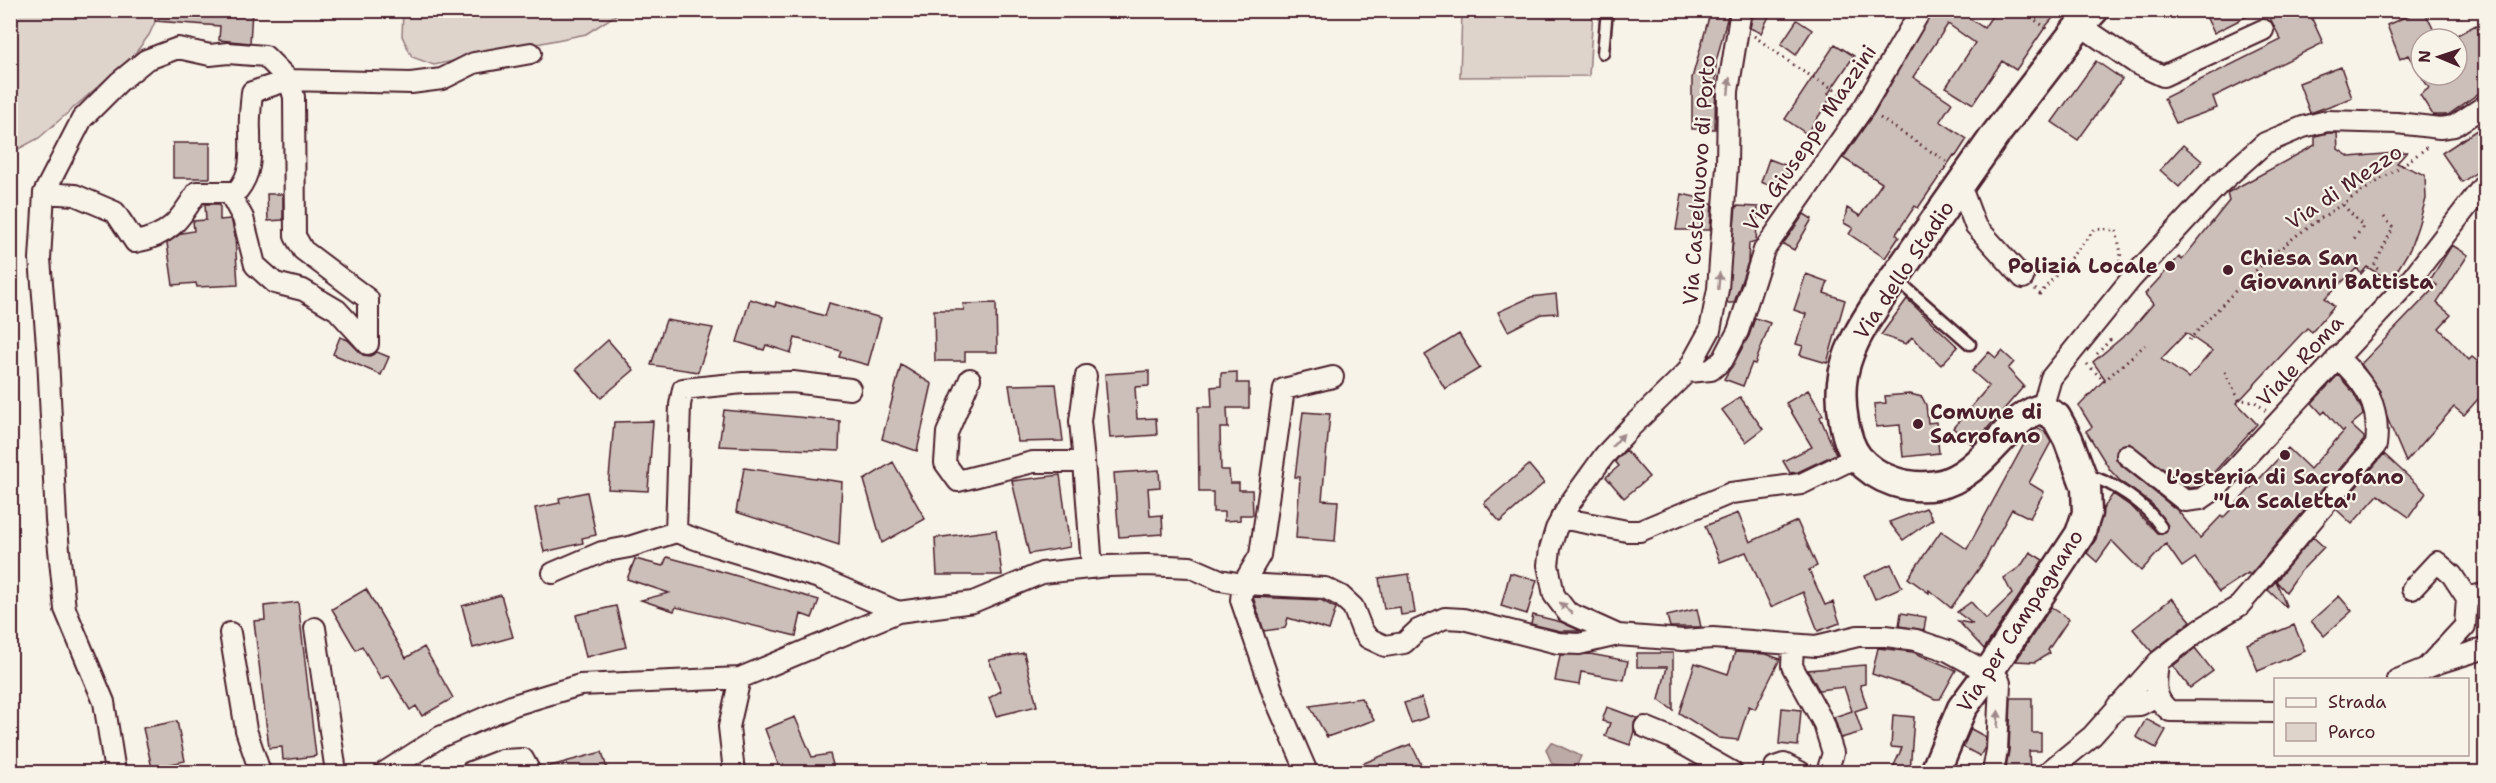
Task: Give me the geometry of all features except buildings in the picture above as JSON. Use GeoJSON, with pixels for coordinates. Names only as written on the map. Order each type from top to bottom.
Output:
{"type":"FeatureCollection","features":[{"type":"Feature","properties":{"kind":"street","name":"Via Giuseppe Mazzini"},"geometry":{"type":"LineString","coordinates":[[1687,372],[1711,370],[1723,360],[1738,331],[1764,250],[1864,107],[1921,10]]}},
{"type":"Feature","properties":{"kind":"street","name":"Via Castelnuovo di Porto"},"geometry":{"type":"LineString","coordinates":[[1742,14],[1728,91],[1727,166],[1718,289],[1710,330],[1687,372],[1663,393],[1604,456],[1562,518],[1550,549],[1548,565],[1554,596],[1568,612],[1618,635],[1683,640],[1713,638],[1816,646],[1858,636],[1886,636],[1916,640],[1948,651],[1988,673]]}},
{"type":"Feature","properties":{"kind":"street"},"geometry":{"type":"LineString","coordinates":[[2080,26],[2137,64],[2163,76],[2263,30]]}},
{"type":"Feature","properties":{"kind":"street","name":"Via dello Stadio"},"geometry":{"type":"LineString","coordinates":[[2042,409],[2028,414],[1973,469],[1956,480],[1936,485],[1914,486],[1895,483],[1875,472],[1857,456],[1845,428],[1841,403],[1842,382],[1847,358],[1861,328],[1895,277],[1960,185],[2080,26]]}},
{"type":"Feature","properties":{"kind":"street"},"geometry":{"type":"LineString","coordinates":[[115,772],[104,702],[65,609],[56,520],[40,259],[44,193],[82,119],[119,82],[146,60],[178,48],[210,55],[228,53],[265,56],[289,80],[294,97],[295,236],[303,250],[368,299],[368,344],[337,310],[303,290],[275,283],[255,265],[243,218],[229,192]]}},
{"type":"Feature","properties":{"kind":"street"},"geometry":{"type":"LineString","coordinates":[[44,193],[75,195],[115,212],[135,242],[156,238],[181,220],[197,192],[238,190],[247,179],[251,158],[252,92],[289,80],[411,83],[442,79],[474,63],[531,53]]}},
{"type":"Feature","properties":{"kind":"street"},"geometry":{"type":"LineString","coordinates":[[2042,409],[2051,378],[2131,279],[2219,184],[2265,144],[2303,127],[2326,121],[2397,123],[2440,128],[2454,126],[2486,105]]}},
{"type":"Feature","properties":{"kind":"street","name":"Viale Roma"},"geometry":{"type":"LineString","coordinates":[[2127,455],[2185,501],[2201,499],[2217,488],[2412,278],[2486,182]]}},
{"type":"Feature","properties":{"kind":"street"},"geometry":{"type":"LineString","coordinates":[[1960,185],[1975,225],[2027,279]]}},
{"type":"Feature","properties":{"kind":"street"},"geometry":{"type":"LineString","coordinates":[[2048,772],[2092,736],[2158,662],[2202,628],[2239,606],[2376,445],[2377,416],[2368,393],[2349,368],[2337,357]]}},
{"type":"Feature","properties":{"kind":"street"},"geometry":{"type":"LineString","coordinates":[[1086,376],[1080,421],[1092,568]]}},
{"type":"Feature","properties":{"kind":"street"},"geometry":{"type":"LineString","coordinates":[[1307,772],[1274,696],[1241,600],[1243,584],[1260,555],[1284,389],[1333,377]]}},
{"type":"Feature","properties":{"kind":"street"},"geometry":{"type":"LineString","coordinates":[[970,378],[947,433],[945,463],[958,481],[1033,462],[1084,462]]}},
{"type":"Feature","properties":{"kind":"street"},"geometry":{"type":"LineString","coordinates":[[676,532],[680,405],[683,389],[742,383],[793,382],[850,389]]}},
{"type":"Feature","properties":{"kind":"street","name":"Via per Campagnano"},"geometry":{"type":"LineString","coordinates":[[1935,772],[1962,708],[1988,673],[2080,534],[2087,513],[2085,487],[2068,439],[2056,417],[2042,409]]}},
{"type":"Feature","properties":{"kind":"street"},"geometry":{"type":"LineString","coordinates":[[1562,518],[1628,531],[1640,531],[1731,492],[1801,484],[1857,456]]}},
{"type":"Feature","properties":{"kind":"street"},"geometry":{"type":"LineString","coordinates":[[553,573],[602,552],[629,547],[676,532],[819,578],[898,612]]}},
{"type":"Feature","properties":{"kind":"street"},"geometry":{"type":"LineString","coordinates":[[2412,589],[2437,562],[2476,596],[2465,626],[2426,668]]}},
{"type":"Feature","properties":{"kind":"street"},"geometry":{"type":"LineString","coordinates":[[385,772],[441,737],[514,705],[580,685],[740,678],[898,612],[973,602],[1042,573],[1147,565],[1190,567],[1220,580],[1243,584],[1325,588],[1341,596],[1353,607],[1362,630],[1368,638],[1385,646],[1404,643],[1418,630],[1445,618],[1463,619],[1558,643],[1579,644],[1618,635]]}},
{"type":"Feature","properties":{"kind":"street"},"geometry":{"type":"LineString","coordinates":[[315,628],[336,772]]}},
{"type":"Feature","properties":{"kind":"street"},"geometry":{"type":"LineString","coordinates":[[230,633],[246,730],[260,772]]}},
{"type":"Feature","properties":{"kind":"street"},"geometry":{"type":"LineString","coordinates":[[1793,645],[1792,666],[1824,724],[1833,753],[1827,772]]}},
{"type":"Feature","properties":{"kind":"street"},"geometry":{"type":"LineString","coordinates":[[2402,678],[2486,648]]}},
{"type":"Feature","properties":{"kind":"street"},"geometry":{"type":"LineString","coordinates":[[2158,662],[2155,684],[2157,696],[2161,705],[2170,711],[2274,712]]}},
{"type":"Feature","properties":{"kind":"street"},"geometry":{"type":"LineString","coordinates":[[1988,673],[1998,678],[2000,682],[1997,750],[1993,772]]}},
{"type":"Feature","properties":{"kind":"street"},"geometry":{"type":"LineString","coordinates":[[734,772],[729,727],[740,678]]}},
{"type":"Feature","properties":{"kind":"street"},"geometry":{"type":"LineString","coordinates":[[2118,706],[2140,705],[2157,696]]}},
{"type":"Feature","properties":{"kind":"street"},"geometry":{"type":"LineString","coordinates":[[1645,727],[1672,738],[1732,772]]}},
{"type":"Feature","properties":{"kind":"street"},"geometry":{"type":"LineString","coordinates":[[471,772],[502,760],[524,759],[530,772]]}},
{"type":"Feature","properties":{"kind":"street"},"geometry":{"type":"LineString","coordinates":[[1773,772],[1775,767],[1784,764],[1800,772]]}},
{"type":"Feature","properties":{"kind":"lane"},"geometry":{"type":"LineString","coordinates":[[1603,53],[1607,10]]}},
{"type":"Feature","properties":{"kind":"lane"},"geometry":{"type":"LineString","coordinates":[[1895,277],[1970,344]]}},
{"type":"Feature","properties":{"kind":"lane"},"geometry":{"type":"LineString","coordinates":[[2080,473],[2103,480],[2119,490],[2140,505],[2161,527]]}},
{"type":"Feature","properties":{"kind":"path"},"geometry":{"type":"LineString","coordinates":[[2020,10],[2080,26]]}},
{"type":"Feature","properties":{"kind":"path","name":"Via di Mezzo"},"geometry":{"type":"LineString","coordinates":[[2189,340],[2266,261],[2309,226],[2433,143]]}},
{"type":"Feature","properties":{"kind":"path"},"geometry":{"type":"LineString","coordinates":[[2343,205],[2362,225],[2353,240]]}},
{"type":"Feature","properties":{"kind":"path"},"geometry":{"type":"LineString","coordinates":[[2376,277],[2379,270],[2374,266],[2392,228],[2384,217]]}},
{"type":"Feature","properties":{"kind":"path"},"geometry":{"type":"LineString","coordinates":[[2027,279],[2040,294],[2095,229],[2116,230],[2121,253],[2118,270]]}},
{"type":"Feature","properties":{"kind":"path"},"geometry":{"type":"LineString","coordinates":[[2098,352],[2110,340]]}},
{"type":"Feature","properties":{"kind":"path"},"geometry":{"type":"LineString","coordinates":[[2087,364],[2103,381],[2145,345]]}},
{"type":"Feature","properties":{"kind":"path"},"geometry":{"type":"LineString","coordinates":[[2225,372],[2239,400],[2254,401]]}},
{"type":"Feature","properties":{"kind":"green space"},"geometry":{"type":"Polygon","coordinates":[[[11,11],[160,11],[149,35],[134,55],[39,138],[11,153],[11,11]]]}},
{"type":"Feature","properties":{"kind":"green space"},"geometry":{"type":"Polygon","coordinates":[[[403,11],[622,11],[586,34],[434,65],[412,57],[402,36],[403,11]]]}},
{"type":"Feature","properties":{"kind":"green space"},"geometry":{"type":"Polygon","coordinates":[[[1462,11],[1593,11],[1589,76],[1460,77],[1462,11]]]}},
{"type":"Feature","properties":{"kind":"shaded area"},"geometry":{"type":"Polygon","coordinates":[[[1551,742],[1581,756],[1576,767],[1552,764],[1546,749],[1551,742]]]}},
{"type":"Feature","properties":{"kind":"place","name":"Polizia Locale"},"geometry":{"type":"Point","coordinates":[2170,266]}},
{"type":"Feature","properties":{"kind":"place","name":"Chiesa San Giovanni Battista"},"geometry":{"type":"Point","coordinates":[2228,270]}},
{"type":"Feature","properties":{"kind":"place","name":"Comune di Sacrofano"},"geometry":{"type":"Point","coordinates":[1918,424]}},
{"type":"Feature","properties":{"kind":"place","name":"L'osteria di Sacrofano \"La Scaletta\""},"geometry":{"type":"Point","coordinates":[2285,455]}}]}
